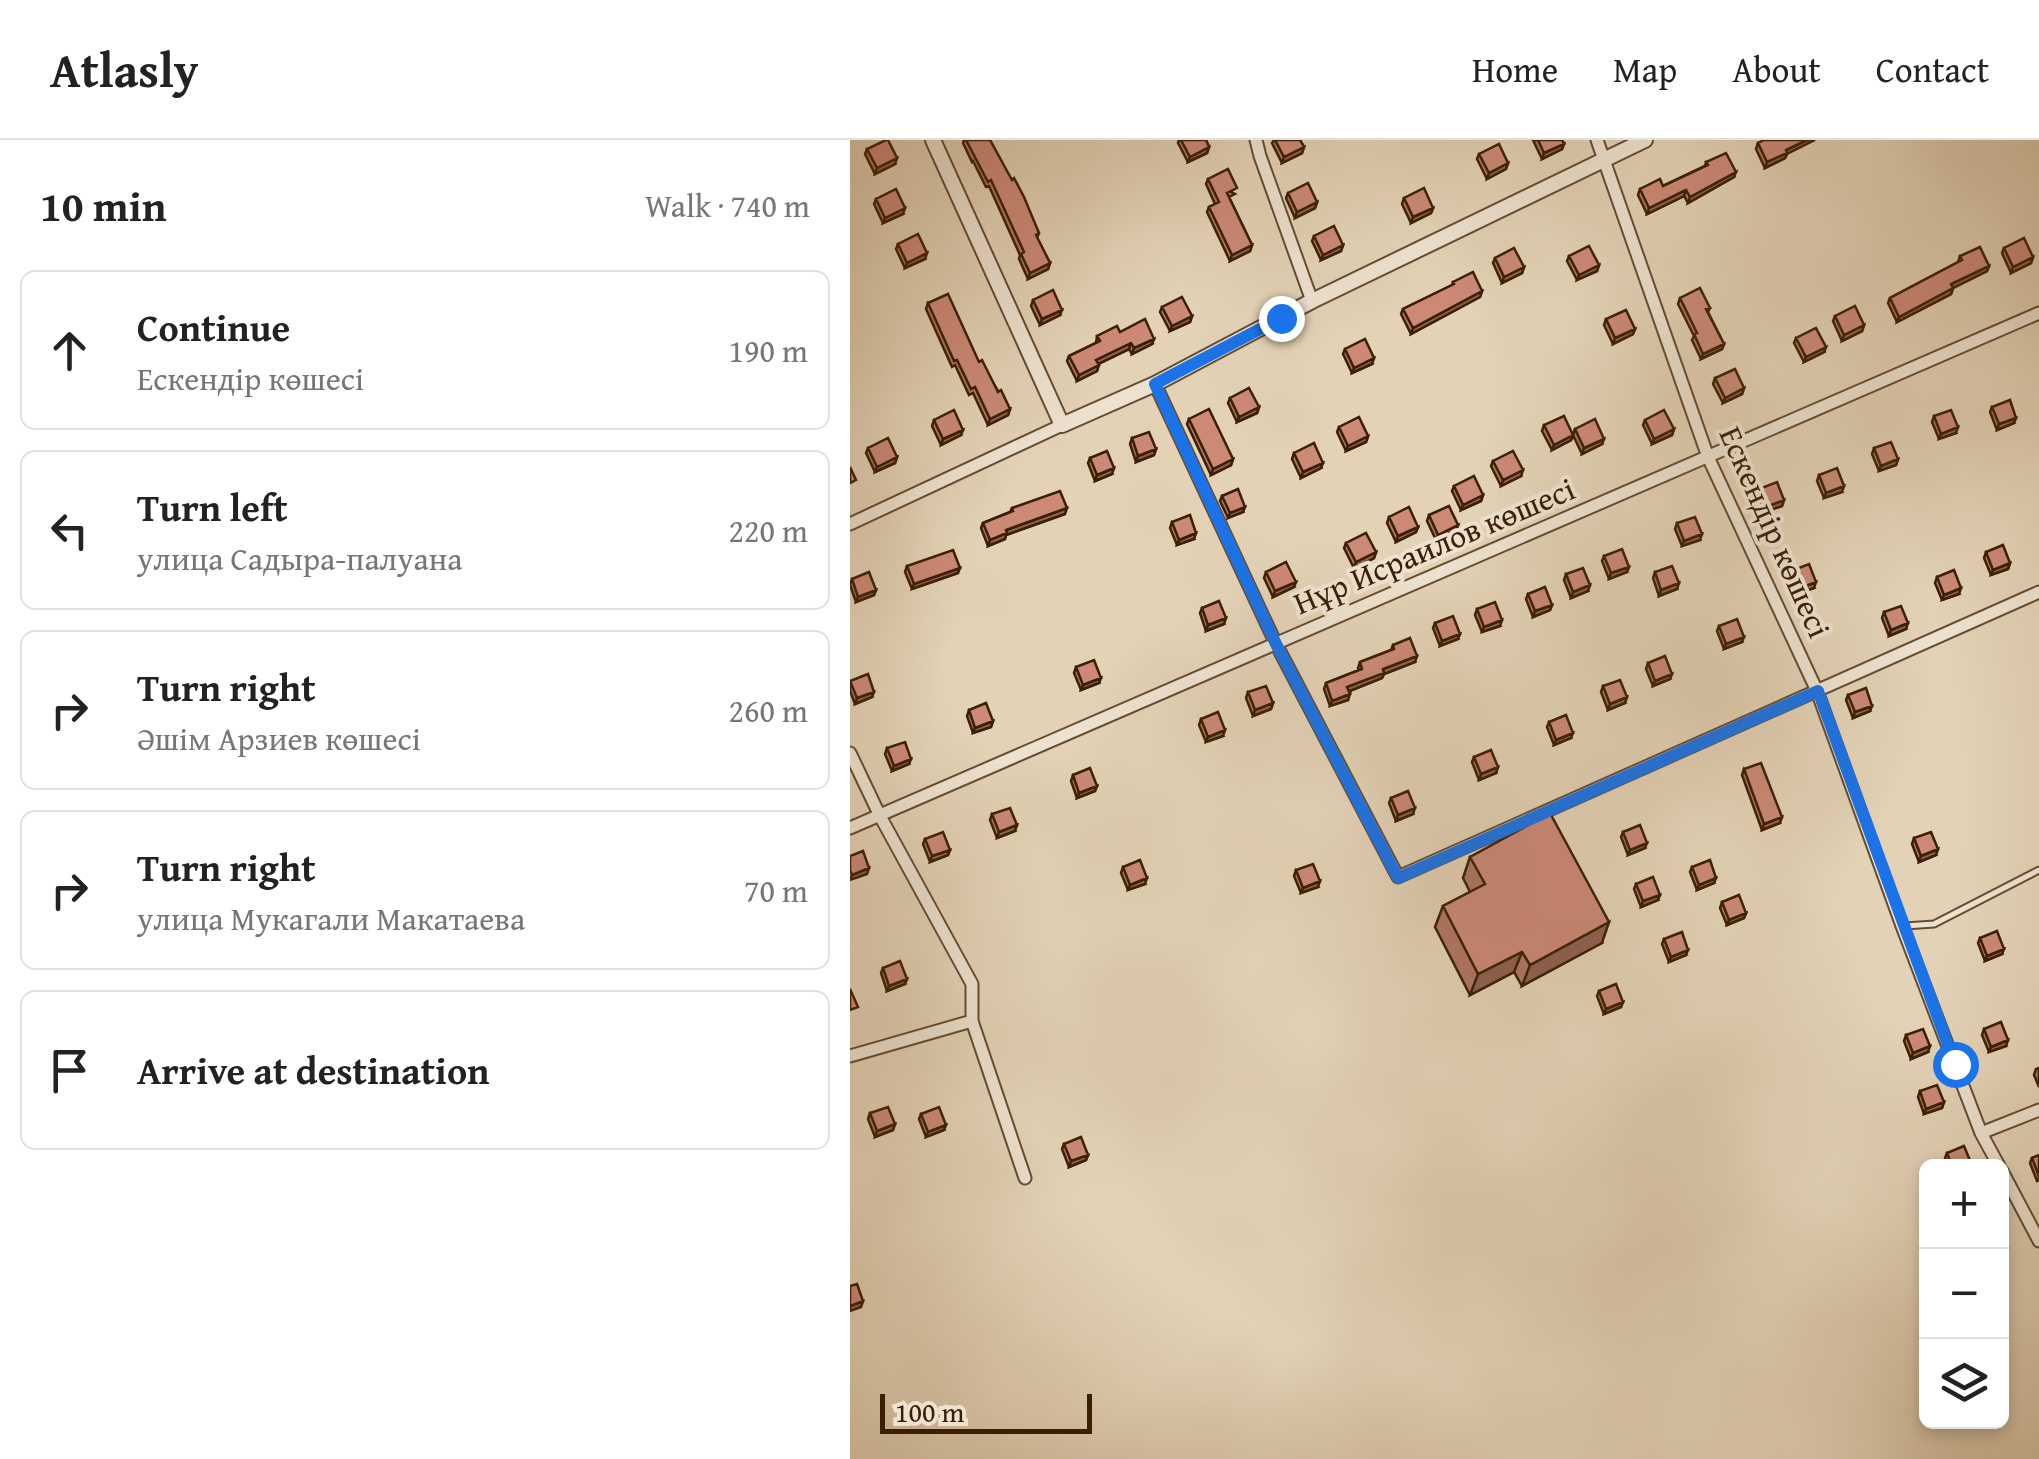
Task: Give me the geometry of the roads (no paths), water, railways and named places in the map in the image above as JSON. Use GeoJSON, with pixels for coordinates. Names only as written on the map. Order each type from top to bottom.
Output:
{"type":"FeatureCollection","features":[{"type":"Feature","properties":{"kind":"street"},"geometry":{"type":"LineString","coordinates":[[932,140],[1062,425]]}},
{"type":"Feature","properties":{"kind":"street"},"geometry":{"type":"LineString","coordinates":[[1256,140],[1312,301]]}},
{"type":"Feature","properties":{"kind":"street","name":"Ескендір көшесі"},"geometry":{"type":"LineString","coordinates":[[1597,140],[1708,457],[1818,691],[1902,926],[1981,1134],[1995,1159]]}},
{"type":"Feature","properties":{"kind":"street"},"geometry":{"type":"LineString","coordinates":[[850,524],[1155,384],[1312,301],[1645,140]]}},
{"type":"Feature","properties":{"kind":"street","name":"Нұр Исраилов көшесі"},"geometry":{"type":"LineString","coordinates":[[850,828],[2039,313]]}},
{"type":"Feature","properties":{"kind":"street"},"geometry":{"type":"LineString","coordinates":[[1155,384],[1276,644],[1398,878],[2039,592]]}},
{"type":"Feature","properties":{"kind":"street"},"geometry":{"type":"LineString","coordinates":[[850,753],[972,984],[972,1020],[1025,1178]]}},
{"type":"Feature","properties":{"kind":"street"},"geometry":{"type":"LineString","coordinates":[[850,1056],[972,1020]]}},
{"type":"Feature","properties":{"kind":"street"},"geometry":{"type":"LineString","coordinates":[[1981,1134],[2039,1110]]}},
{"type":"Feature","properties":{"kind":"street","name":"Ескендір көшесі"},"geometry":{"type":"LineString","coordinates":[[2009,1186],[2039,1241]]}},
{"type":"Feature","properties":{"kind":"lane"},"geometry":{"type":"LineString","coordinates":[[1902,926],[1934,924],[2039,870]]}}]}
